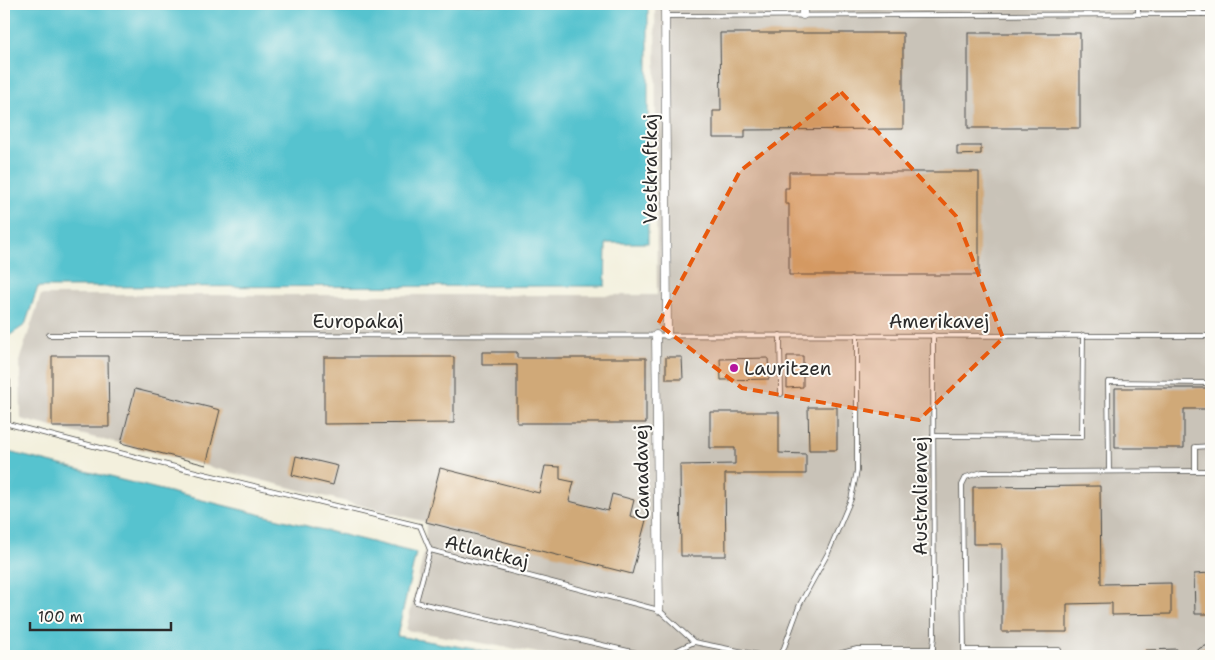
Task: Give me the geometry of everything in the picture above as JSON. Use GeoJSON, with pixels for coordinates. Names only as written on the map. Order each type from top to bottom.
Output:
{"type":"FeatureCollection","features":[{"type":"Feature","properties":{"kind":"street","name":"Vestkraftkaj"},"geometry":{"type":"LineString","coordinates":[[665,4],[667,335]]}},
{"type":"Feature","properties":{"kind":"street"},"geometry":{"type":"LineString","coordinates":[[803,4],[803,15]]}},
{"type":"Feature","properties":{"kind":"street","name":"Canadavej"},"geometry":{"type":"LineString","coordinates":[[656,335],[659,610]]}},
{"type":"Feature","properties":{"kind":"lane"},"geometry":{"type":"LineString","coordinates":[[1138,4],[1138,14]]}},
{"type":"Feature","properties":{"kind":"lane"},"geometry":{"type":"LineString","coordinates":[[1191,4],[1202,14]]}},
{"type":"Feature","properties":{"kind":"lane"},"geometry":{"type":"LineString","coordinates":[[666,16],[1211,14]]}},
{"type":"Feature","properties":{"kind":"lane","name":"Europakaj"},"geometry":{"type":"LineString","coordinates":[[49,336],[667,335]]}},
{"type":"Feature","properties":{"kind":"lane","name":"Amerikavej"},"geometry":{"type":"LineString","coordinates":[[667,335],[1211,336]]}},
{"type":"Feature","properties":{"kind":"lane"},"geometry":{"type":"LineString","coordinates":[[780,335],[781,394]]}},
{"type":"Feature","properties":{"kind":"lane"},"geometry":{"type":"LineString","coordinates":[[781,656],[800,604],[828,553],[851,499],[857,471],[856,335]]}},
{"type":"Feature","properties":{"kind":"lane","name":"Australienvej"},"geometry":{"type":"LineString","coordinates":[[932,656],[933,335]]}},
{"type":"Feature","properties":{"kind":"lane"},"geometry":{"type":"LineString","coordinates":[[934,436],[1082,437],[1083,335]]}},
{"type":"Feature","properties":{"kind":"lane"},"geometry":{"type":"LineString","coordinates":[[4,381],[8,381],[6,423],[163,464],[420,526],[430,550]]}},
{"type":"Feature","properties":{"kind":"lane"},"geometry":{"type":"LineString","coordinates":[[1109,472],[1108,382],[1211,383]]}},
{"type":"Feature","properties":{"kind":"lane"},"geometry":{"type":"LineString","coordinates":[[1195,471],[1195,447],[1211,446]]}},
{"type":"Feature","properties":{"kind":"lane"},"geometry":{"type":"LineString","coordinates":[[1058,656],[1059,650],[964,650],[962,485],[966,476],[982,472],[1211,471]]}},
{"type":"Feature","properties":{"kind":"lane","name":"Atlantkaj"},"geometry":{"type":"LineString","coordinates":[[650,656],[416,602],[430,550],[659,610],[694,642]]}},
{"type":"Feature","properties":{"kind":"lane"},"geometry":{"type":"LineString","coordinates":[[665,656],[694,642],[764,656]]}},
{"type":"Feature","properties":{"kind":"lane"},"geometry":{"type":"LineString","coordinates":[[830,656],[857,649],[933,649]]}},
{"type":"Feature","properties":{"kind":"highlighted area"},"geometry":{"type":"Polygon","coordinates":[[[841,92],[956,216],[1003,338],[919,420],[742,388],[658,324],[740,171],[841,92]]]}},
{"type":"Feature","properties":{"kind":"shaded area"},"geometry":{"type":"Polygon","coordinates":[[[655,4],[1211,4],[1211,656],[555,656],[406,630],[425,549],[426,522],[21,419],[20,358],[41,295],[657,295],[655,4]]]}},
{"type":"Feature","properties":{"kind":"water"},"geometry":{"type":"Polygon","coordinates":[[[4,4],[648,4],[648,243],[606,243],[605,286],[38,287],[25,325],[4,339],[4,4]]]}},
{"type":"Feature","properties":{"kind":"water"},"geometry":{"type":"Polygon","coordinates":[[[4,451],[416,553],[397,636],[515,656],[4,656],[4,451]]]}},
{"type":"Feature","properties":{"kind":"building"},"geometry":{"type":"Polygon","coordinates":[[[720,33],[903,33],[903,129],[745,130],[745,138],[713,138],[713,111],[721,111],[720,33]]]}},
{"type":"Feature","properties":{"kind":"building"},"geometry":{"type":"Polygon","coordinates":[[[968,33],[1080,33],[1080,128],[968,128],[968,33]]]}},
{"type":"Feature","properties":{"kind":"building"},"geometry":{"type":"Polygon","coordinates":[[[957,146],[981,146],[981,154],[957,155],[957,146]]]}},
{"type":"Feature","properties":{"kind":"building"},"geometry":{"type":"Polygon","coordinates":[[[789,172],[979,172],[979,275],[789,275],[789,204],[785,204],[785,188],[789,188],[789,172]]]}},
{"type":"Feature","properties":{"kind":"building"},"geometry":{"type":"Polygon","coordinates":[[[482,352],[517,352],[517,358],[646,358],[646,423],[517,423],[517,365],[482,365],[482,352]]]}},
{"type":"Feature","properties":{"kind":"building"},"geometry":{"type":"Polygon","coordinates":[[[52,356],[108,356],[109,427],[52,427],[52,356]]]}},
{"type":"Feature","properties":{"kind":"building"},"geometry":{"type":"Polygon","coordinates":[[[787,356],[803,356],[803,366],[807,366],[807,375],[803,375],[803,387],[787,388],[787,356]]]}},
{"type":"Feature","properties":{"kind":"building"},"geometry":{"type":"Polygon","coordinates":[[[324,357],[454,357],[454,423],[324,424],[324,357]]]}},
{"type":"Feature","properties":{"kind":"building"},"geometry":{"type":"Polygon","coordinates":[[[666,357],[682,357],[683,379],[666,379],[666,357]]]}},
{"type":"Feature","properties":{"kind":"building"},"geometry":{"type":"Polygon","coordinates":[[[768,358],[769,379],[721,380],[720,359],[768,358]]]}},
{"type":"Feature","properties":{"kind":"building"},"geometry":{"type":"Polygon","coordinates":[[[1115,388],[1211,388],[1211,409],[1184,409],[1184,448],[1115,448],[1115,388]]]}},
{"type":"Feature","properties":{"kind":"building"},"geometry":{"type":"Polygon","coordinates":[[[135,389],[220,410],[206,465],[121,443],[135,389]]]}},
{"type":"Feature","properties":{"kind":"building"},"geometry":{"type":"Polygon","coordinates":[[[808,407],[837,407],[837,450],[809,450],[808,407]]]}},
{"type":"Feature","properties":{"kind":"building"},"geometry":{"type":"Polygon","coordinates":[[[710,412],[779,412],[779,453],[806,454],[806,474],[725,474],[726,556],[681,556],[680,465],[735,464],[735,448],[710,448],[710,412]]]}},
{"type":"Feature","properties":{"kind":"building"},"geometry":{"type":"Polygon","coordinates":[[[296,456],[338,466],[333,485],[292,475],[296,456]]]}},
{"type":"Feature","properties":{"kind":"building"},"geometry":{"type":"Polygon","coordinates":[[[545,466],[560,467],[560,479],[574,482],[569,501],[608,511],[612,494],[634,500],[630,516],[646,520],[632,574],[426,522],[440,468],[539,493],[545,466]]]}},
{"type":"Feature","properties":{"kind":"building"},"geometry":{"type":"Polygon","coordinates":[[[1100,486],[1101,584],[1171,583],[1171,614],[1112,615],[1112,603],[1067,604],[1067,632],[1002,632],[1002,544],[973,544],[973,487],[1100,486]]]}},
{"type":"Feature","properties":{"kind":"building"},"geometry":{"type":"Polygon","coordinates":[[[1211,573],[1211,614],[1195,614],[1194,574],[1211,573]]]}},
{"type":"Feature","properties":{"kind":"building"},"geometry":{"type":"Polygon","coordinates":[[[1211,644],[1211,656],[1191,656],[1200,648],[1211,644]]]}},
{"type":"Feature","properties":{"kind":"building"},"geometry":{"type":"Polygon","coordinates":[[[1177,649],[1177,656],[1146,656],[1146,650],[1177,649]]]}},
{"type":"Feature","properties":{"kind":"place","name":"Lauritzen"},"geometry":{"type":"Point","coordinates":[734,368]}}]}
